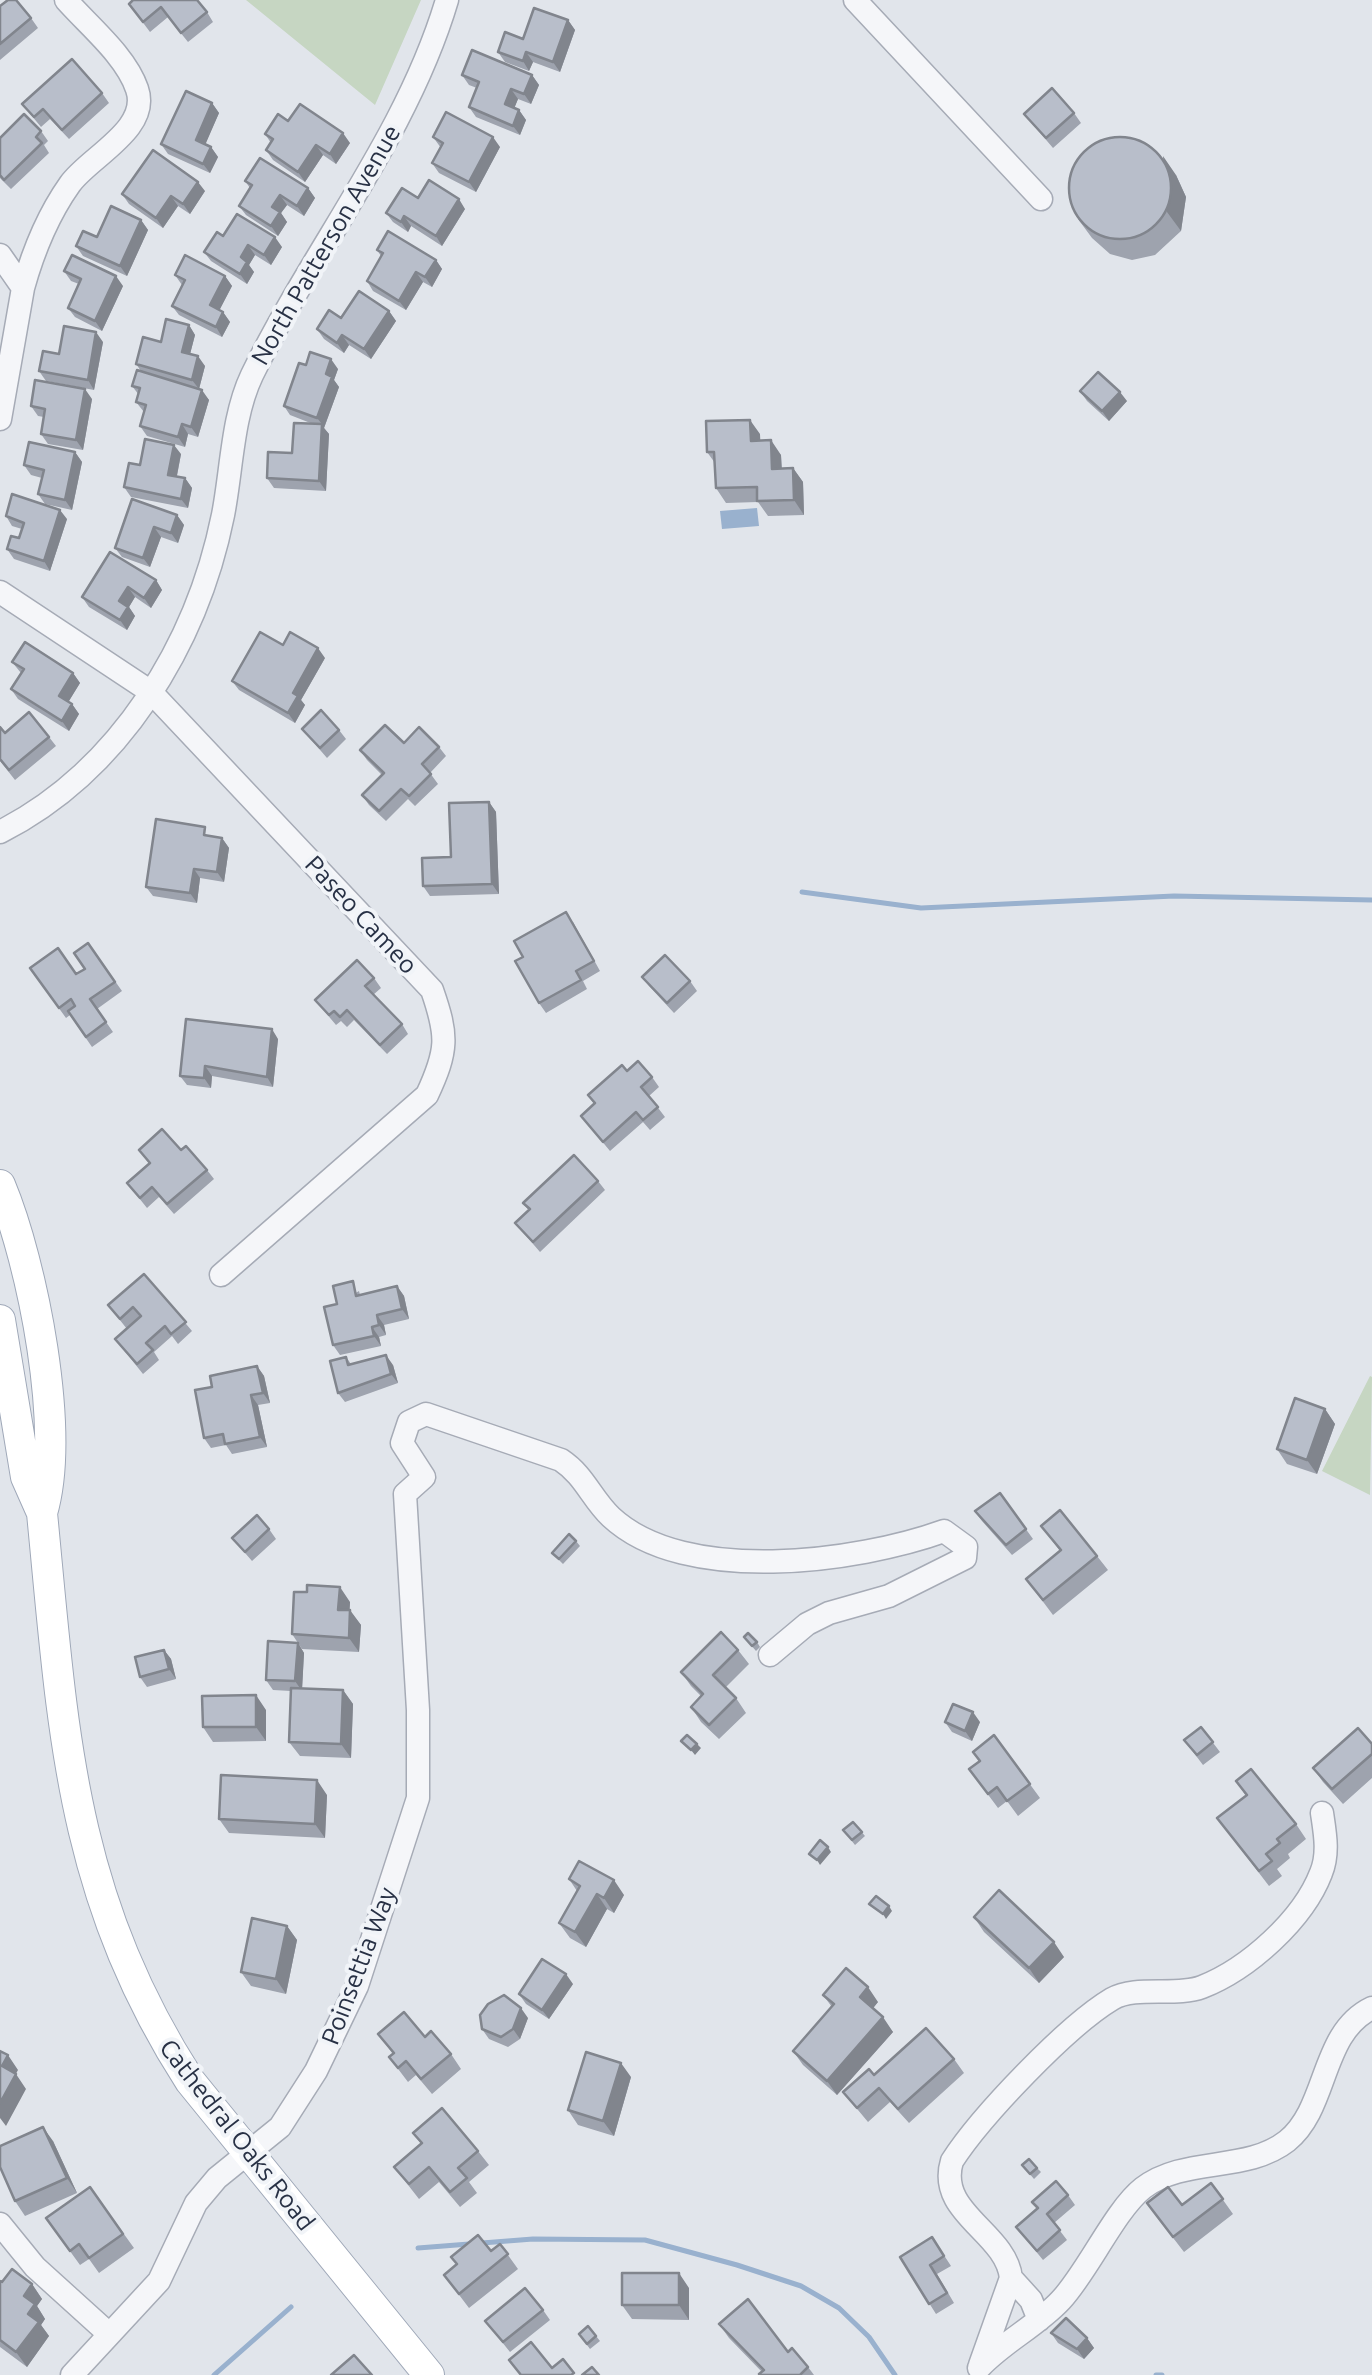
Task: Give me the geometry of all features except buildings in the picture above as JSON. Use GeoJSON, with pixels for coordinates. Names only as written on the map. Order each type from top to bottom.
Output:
{"type":"FeatureCollection","features":[{"type":"Feature","properties":{"kind":"main road","name":"Cathedral Oaks Road"},"geometry":{"type":"LineString","coordinates":[[0,1185],[19,1230],[38,1321],[52,1478],[42,1513]]}},
{"type":"Feature","properties":{"kind":"main road","name":"Cathedral Oaks Road"},"geometry":{"type":"LineString","coordinates":[[0,1320],[26,1478],[42,1513],[74,1801],[107,1919],[157,2030],[190,2081],[429,2375]]}},
{"type":"Feature","properties":{"kind":"street"},"geometry":{"type":"LineString","coordinates":[[0,420],[33,252],[70,183],[133,123],[140,93],[128,71],[66,0]]}},
{"type":"Feature","properties":{"kind":"street","name":"North Patterson Avenue"},"geometry":{"type":"LineString","coordinates":[[0,832],[54,799],[126,730],[188,624],[208,574],[250,379],[321,245],[398,118],[447,0]]}},
{"type":"Feature","properties":{"kind":"street"},"geometry":{"type":"LineString","coordinates":[[855,0],[1041,199]]}},
{"type":"Feature","properties":{"kind":"street"},"geometry":{"type":"LineString","coordinates":[[0,255],[23,288]]}},
{"type":"Feature","properties":{"kind":"street","name":"Paseo Cameo"},"geometry":{"type":"LineString","coordinates":[[0,592],[151,692],[432,990],[445,1028],[444,1059],[427,1095],[221,1275]]}},
{"type":"Feature","properties":{"kind":"street","name":"Poinsettia Way"},"geometry":{"type":"LineString","coordinates":[[72,2375],[159,2281],[196,2203],[217,2178],[280,2126],[340,2027],[418,1798],[418,1710],[405,1494],[424,1477],[402,1443],[409,1422],[426,1414],[561,1460],[580,1473],[611,1516],[668,1547],[699,1556],[789,1562],[837,1558],[901,1546],[944,1532],[966,1547],[965,1558],[889,1596],[807,1624],[770,1656]]}},
{"type":"Feature","properties":{"kind":"street"},"geometry":{"type":"LineString","coordinates":[[977,2370],[1012,2278],[1010,2264],[960,2208],[947,2177],[961,2146],[1026,2074],[1114,1997],[1201,1988],[1255,1955],[1298,1912],[1321,1873],[1326,1846],[1322,1813]]}},
{"type":"Feature","properties":{"kind":"street"},"geometry":{"type":"LineString","coordinates":[[977,2370],[1061,2300],[1140,2190],[1176,2170],[1253,2157],[1288,2140],[1339,2038],[1359,2014],[1372,2008]]}},
{"type":"Feature","properties":{"kind":"street"},"geometry":{"type":"LineString","coordinates":[[0,2224],[35,2266],[110,2334]]}},
{"type":"Feature","properties":{"kind":"street"},"geometry":{"type":"LineString","coordinates":[[1012,2278],[1031,2300],[1039,2320]]}},
{"type":"Feature","properties":{"kind":"green space"},"geometry":{"type":"Polygon","coordinates":[[[246,0],[421,0],[375,105],[246,0]]]}},
{"type":"Feature","properties":{"kind":"green space"},"geometry":{"type":"Polygon","coordinates":[[[1372,1377],[1370,1495],[1322,1471],[1372,1377]]]}},
{"type":"Feature","properties":{"kind":"water"},"geometry":{"type":"Polygon","coordinates":[[[757,508],[759,526],[722,529],[720,511],[757,508]]]}},
{"type":"Feature","properties":{"kind":"waterway"},"geometry":{"type":"LineString","coordinates":[[802,892],[921,908],[1174,896],[1372,900]]}},
{"type":"Feature","properties":{"kind":"waterway"},"geometry":{"type":"LineString","coordinates":[[418,2248],[533,2239],[645,2240],[801,2286],[839,2308],[869,2337],[895,2375]]}},
{"type":"Feature","properties":{"kind":"waterway"},"geometry":{"type":"LineString","coordinates":[[214,2375],[291,2307]]}},
{"type":"Feature","properties":{"kind":"waterway"},"geometry":{"type":"LineString","coordinates":[[1156,2375],[1162,2375]]}}]}
